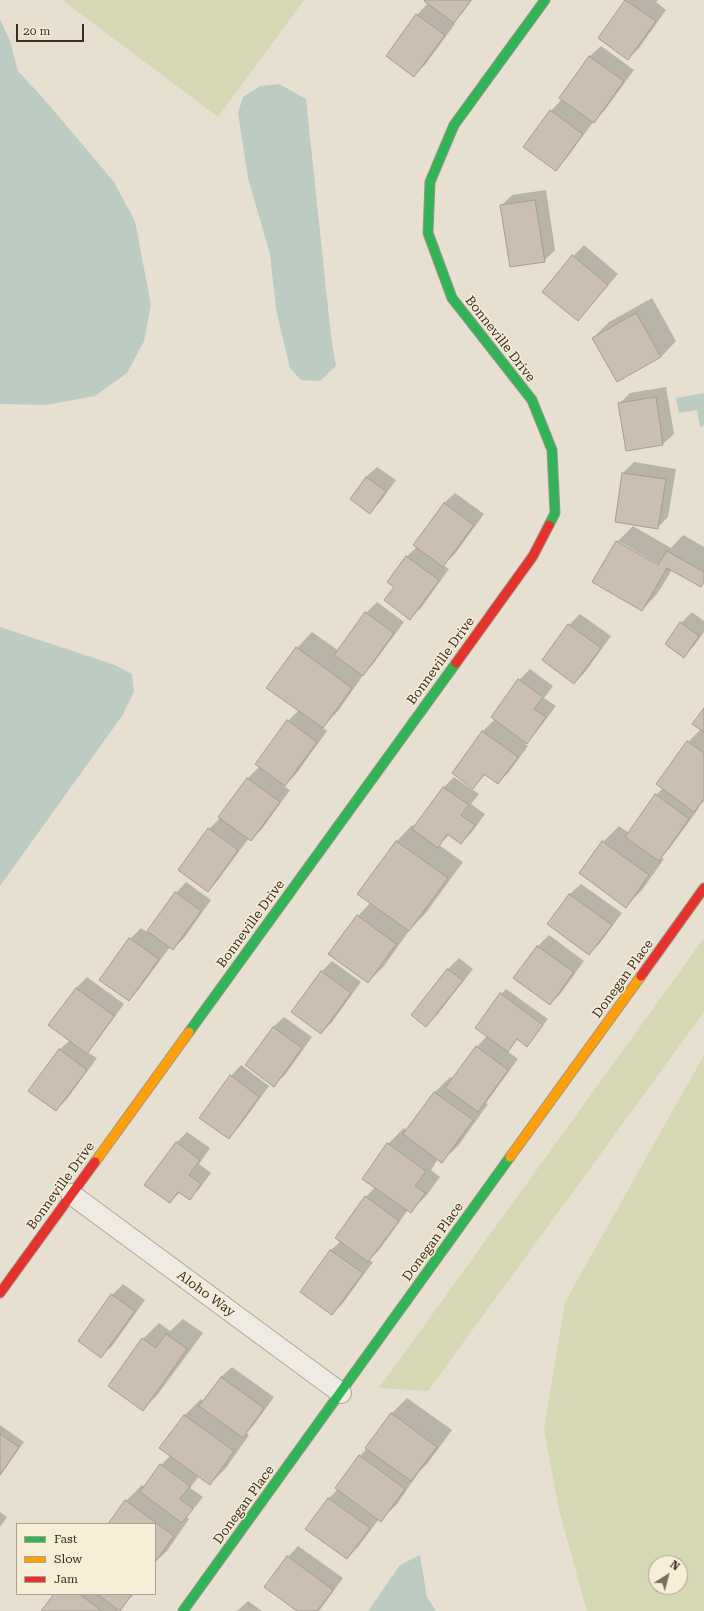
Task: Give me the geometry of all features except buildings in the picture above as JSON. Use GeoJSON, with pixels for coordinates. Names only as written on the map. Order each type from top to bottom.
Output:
{"type":"FeatureCollection","features":[{"type":"Feature","properties":{"kind":"street","name":"Bonneville Drive"},"geometry":{"type":"LineString","coordinates":[[0,1293],[533,556],[555,513],[552,450],[532,400],[452,298],[428,233],[430,182],[454,126],[545,0]]}},
{"type":"Feature","properties":{"kind":"street","name":"Donegan Place"},"geometry":{"type":"LineString","coordinates":[[183,1611],[704,888]]}},
{"type":"Feature","properties":{"kind":"street","name":"Aloho Way"},"geometry":{"type":"LineString","coordinates":[[71,1194],[341,1393]]}},
{"type":"Feature","properties":{"kind":"green space"},"geometry":{"type":"Polygon","coordinates":[[[62,0],[304,0],[218,117],[62,0]]]}},
{"type":"Feature","properties":{"kind":"green space"},"geometry":{"type":"Polygon","coordinates":[[[704,938],[704,1012],[428,1391],[379,1388],[704,938]]]}},
{"type":"Feature","properties":{"kind":"green space"},"geometry":{"type":"Polygon","coordinates":[[[704,1055],[704,1611],[587,1611],[559,1510],[544,1430],[565,1302],[704,1055]]]}},
{"type":"Feature","properties":{"kind":"shaded area"},"geometry":{"type":"Polygon","coordinates":[[[0,19],[10,41],[18,71],[44,99],[114,182],[135,221],[151,305],[144,341],[127,373],[95,396],[46,405],[0,404],[0,19]]]}},
{"type":"Feature","properties":{"kind":"shaded area"},"geometry":{"type":"Polygon","coordinates":[[[279,84],[306,99],[331,336],[336,366],[320,381],[301,380],[290,368],[276,309],[270,254],[248,178],[238,113],[243,97],[260,86],[279,84]]]}},
{"type":"Feature","properties":{"kind":"shaded area"},"geometry":{"type":"Polygon","coordinates":[[[704,393],[704,426],[700,427],[697,410],[679,413],[676,398],[704,393]]]}},
{"type":"Feature","properties":{"kind":"shaded area"},"geometry":{"type":"Polygon","coordinates":[[[0,627],[115,665],[132,674],[134,692],[122,716],[0,886],[0,627]]]}},
{"type":"Feature","properties":{"kind":"shaded area"},"geometry":{"type":"Polygon","coordinates":[[[420,1555],[427,1597],[436,1611],[368,1611],[400,1565],[420,1555]]]}},
{"type":"Feature","properties":{"kind":"traffic: fast"},"geometry":{"type":"LineString","coordinates":[[545,0],[454,125],[430,182],[428,233],[452,298],[532,400],[552,450],[555,513],[549,525]]}},
{"type":"Feature","properties":{"kind":"traffic: fast"},"geometry":{"type":"LineString","coordinates":[[189,1032],[456,663]]}},
{"type":"Feature","properties":{"kind":"traffic: fast"},"geometry":{"type":"LineString","coordinates":[[183,1611],[510,1157]]}},
{"type":"Feature","properties":{"kind":"traffic: slow"},"geometry":{"type":"LineString","coordinates":[[510,1157],[641,976]]}},
{"type":"Feature","properties":{"kind":"traffic: slow"},"geometry":{"type":"LineString","coordinates":[[95,1162],[189,1032]]}},
{"type":"Feature","properties":{"kind":"traffic: jam"},"geometry":{"type":"LineString","coordinates":[[456,663],[533,556],[549,525]]}},
{"type":"Feature","properties":{"kind":"traffic: jam"},"geometry":{"type":"LineString","coordinates":[[641,976],[704,888]]}},
{"type":"Feature","properties":{"kind":"traffic: jam"},"geometry":{"type":"LineString","coordinates":[[0,1293],[95,1162]]}}]}
